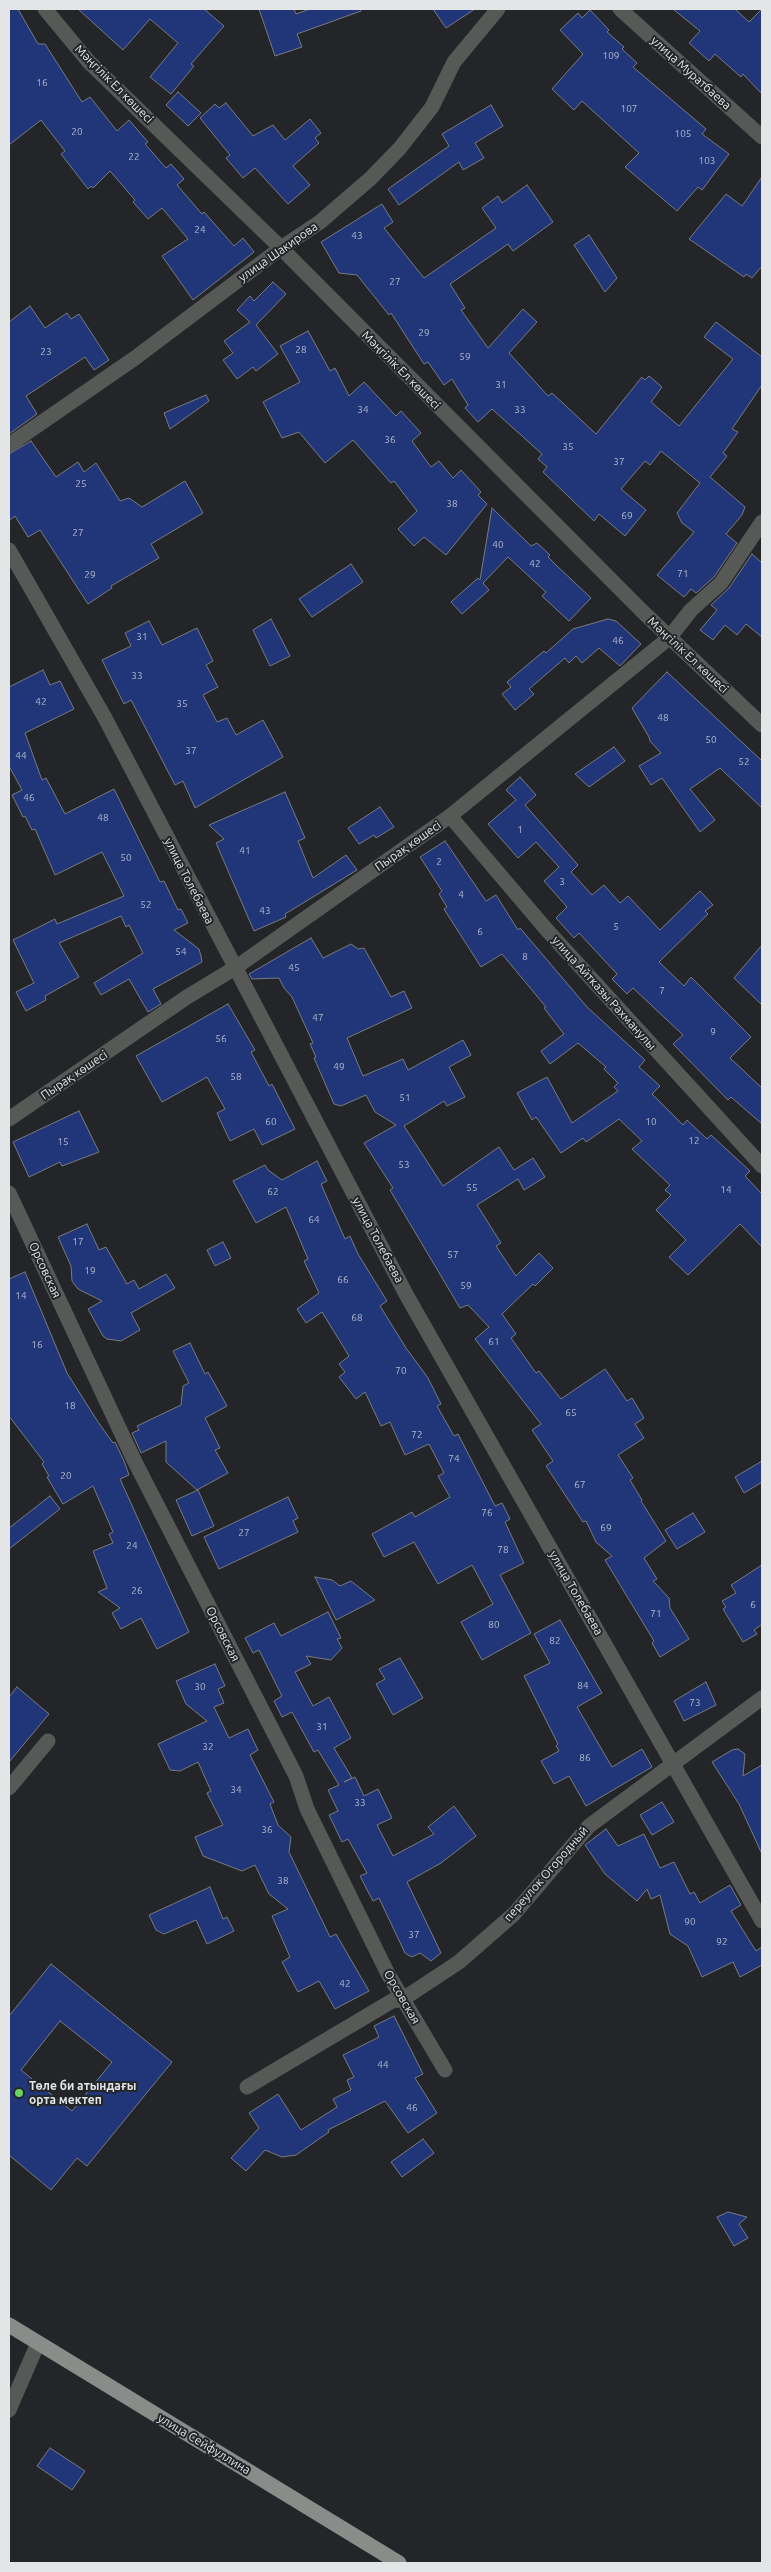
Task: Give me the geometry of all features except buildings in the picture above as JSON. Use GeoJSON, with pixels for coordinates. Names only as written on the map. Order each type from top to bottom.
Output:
{"type":"FeatureCollection","features":[{"type":"Feature","properties":{"kind":"main road","name":"улица Сейфуллина"},"geometry":{"type":"LineString","coordinates":[[9,2324],[399,2563]]}},
{"type":"Feature","properties":{"kind":"street","name":"Мәңгілік Ел көшесі"},"geometry":{"type":"LineString","coordinates":[[45,9],[89,62],[281,248],[669,638],[762,725]]}},
{"type":"Feature","properties":{"kind":"street","name":"улица Шакирова"},"geometry":{"type":"LineString","coordinates":[[9,445],[135,358],[281,248],[320,222],[371,178],[400,148],[432,107],[454,62],[498,9]]}},
{"type":"Feature","properties":{"kind":"street","name":"улица Муратбаева"},"geometry":{"type":"LineString","coordinates":[[620,9],[762,137]]}},
{"type":"Feature","properties":{"kind":"street","name":"Пырақ көшесі"},"geometry":{"type":"LineString","coordinates":[[9,1119],[187,997],[234,968],[450,816],[669,638],[691,610],[721,583],[762,522]]}},
{"type":"Feature","properties":{"kind":"street","name":"улица Толебаева"},"geometry":{"type":"LineString","coordinates":[[9,550],[105,718],[407,1296],[762,1921]]}},
{"type":"Feature","properties":{"kind":"street","name":"улица Айтказы Рахманулы"},"geometry":{"type":"LineString","coordinates":[[450,816],[546,929],[762,1166]]}},
{"type":"Feature","properties":{"kind":"street","name":"Орсовская"},"geometry":{"type":"LineString","coordinates":[[9,1193],[134,1460],[296,1776],[308,1809],[388,1974],[445,2070]]}},
{"type":"Feature","properties":{"kind":"street","name":"переулок Огородный"},"geometry":{"type":"LineString","coordinates":[[247,2087],[392,2001],[403,1999],[459,1962],[507,1920],[589,1826],[762,1698]]}},
{"type":"Feature","properties":{"kind":"street"},"geometry":{"type":"LineString","coordinates":[[9,1788],[48,1741]]}},
{"type":"Feature","properties":{"kind":"street"},"geometry":{"type":"LineString","coordinates":[[9,2410],[38,2343]]}},
{"type":"Feature","properties":{"kind":"place","name":"Төле би атындағы орта мектеп"},"geometry":{"type":"Point","coordinates":[19,2093]}}]}
